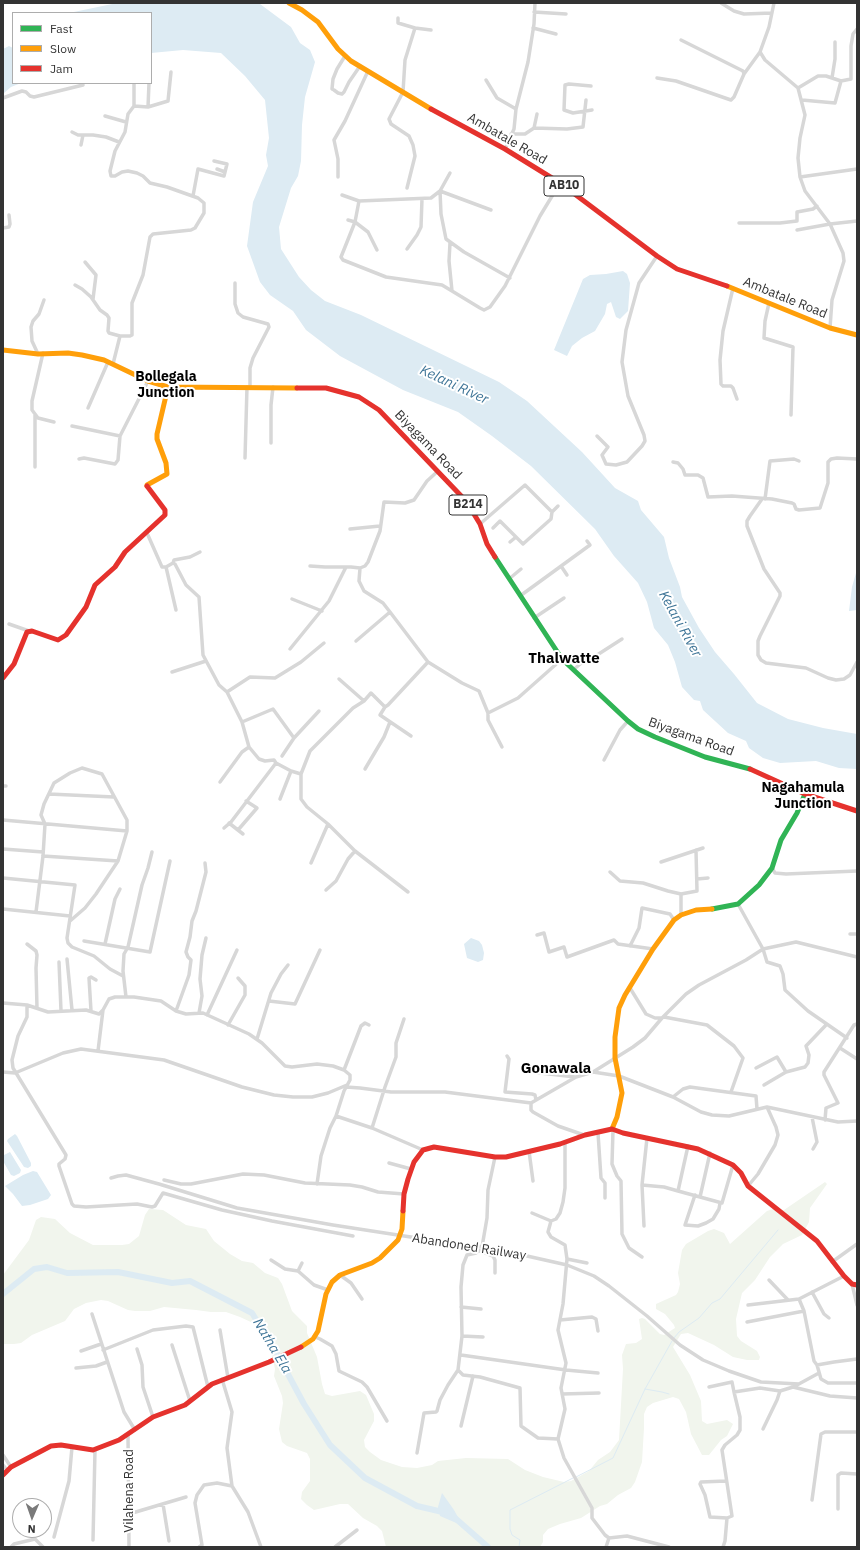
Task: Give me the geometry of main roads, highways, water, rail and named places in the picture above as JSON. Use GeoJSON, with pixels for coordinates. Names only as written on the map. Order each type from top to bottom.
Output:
{"type":"FeatureCollection","features":[{"type":"Feature","properties":{"kind":"water","name":"Kelani River"},"geometry":{"type":"Polygon","coordinates":[[[117,3],[254,3],[260,4],[291,27],[300,43],[310,50],[315,62],[305,97],[302,125],[301,161],[298,176],[291,188],[279,227],[281,249],[299,277],[311,290],[325,301],[361,315],[499,382],[527,401],[582,452],[615,488],[638,501],[641,510],[664,537],[669,558],[680,587],[682,597],[699,628],[715,652],[757,703],[788,719],[823,728],[857,734],[857,769],[839,768],[816,761],[780,763],[763,758],[749,748],[746,741],[728,733],[703,710],[700,701],[694,700],[682,687],[675,662],[668,645],[654,628],[647,602],[638,583],[614,556],[595,529],[531,466],[458,412],[403,390],[340,356],[306,330],[293,311],[270,295],[260,282],[247,246],[253,202],[268,166],[266,155],[269,138],[265,100],[245,76],[221,53],[183,50],[152,53],[152,12],[74,12],[117,3]]]}},
{"type":"Feature","properties":{"kind":"water"},"geometry":{"type":"Polygon","coordinates":[[[9,46],[12,48],[12,84],[18,84],[11,87],[4,93],[3,49],[9,46]]]}},
{"type":"Feature","properties":{"kind":"water"},"geometry":{"type":"Polygon","coordinates":[[[623,271],[627,274],[630,283],[628,311],[620,319],[616,317],[611,302],[607,304],[605,314],[595,331],[582,338],[572,346],[567,356],[554,350],[583,279],[590,275],[623,271]]]}},
{"type":"Feature","properties":{"kind":"water"},"geometry":{"type":"Polygon","coordinates":[[[856,573],[857,610],[849,611],[852,587],[856,573]]]}},
{"type":"Feature","properties":{"kind":"water"},"geometry":{"type":"Polygon","coordinates":[[[471,938],[479,941],[482,945],[484,953],[483,960],[478,962],[467,958],[464,944],[471,938]]]}},
{"type":"Feature","properties":{"kind":"water"},"geometry":{"type":"Polygon","coordinates":[[[15,1134],[31,1163],[31,1166],[28,1168],[24,1167],[7,1141],[15,1134]]]}},
{"type":"Feature","properties":{"kind":"water"},"geometry":{"type":"Polygon","coordinates":[[[10,1152],[21,1170],[20,1173],[14,1176],[11,1175],[3,1161],[3,1153],[4,1155],[10,1152]]]}},
{"type":"Feature","properties":{"kind":"water"},"geometry":{"type":"Polygon","coordinates":[[[33,1171],[37,1172],[51,1195],[48,1199],[22,1206],[5,1186],[33,1171]]]}},
{"type":"Feature","properties":{"kind":"water"},"geometry":{"type":"Polygon","coordinates":[[[442,1493],[454,1510],[461,1525],[440,1516],[438,1507],[442,1493]]]}},
{"type":"Feature","properties":{"kind":"waterway"},"geometry":{"type":"LineString","coordinates":[[674,1338],[679,1332],[699,1318],[712,1303],[720,1299],[778,1230]]}},
{"type":"Feature","properties":{"kind":"waterway","name":"Natha Ela"},"geometry":{"type":"LineString","coordinates":[[3,1294],[34,1269],[47,1267],[67,1273],[118,1272],[172,1283],[190,1281],[252,1313],[275,1350],[304,1404],[330,1445],[365,1478],[417,1506],[447,1513]]}},
{"type":"Feature","properties":{"kind":"waterway"},"geometry":{"type":"LineString","coordinates":[[576,1477],[613,1458],[645,1389],[672,1341]]}},
{"type":"Feature","properties":{"kind":"waterway"},"geometry":{"type":"LineString","coordinates":[[645,1389],[669,1394]]}},
{"type":"Feature","properties":{"kind":"waterway"},"geometry":{"type":"LineString","coordinates":[[519,1547],[520,1540],[512,1535],[510,1529],[510,1510],[573,1478]]}},
{"type":"Feature","properties":{"kind":"waterway","name":"Natha Ela"},"geometry":{"type":"LineString","coordinates":[[455,1518],[488,1547]]}},
{"type":"Feature","properties":{"kind":"district","name":"Bollegala Junction"},"geometry":{"type":"Point","coordinates":[166,386]}},
{"type":"Feature","properties":{"kind":"district","name":"Thalwatte"},"geometry":{"type":"Point","coordinates":[564,659]}},
{"type":"Feature","properties":{"kind":"district","name":"Nagahamula Junction"},"geometry":{"type":"Point","coordinates":[803,796]}},
{"type":"Feature","properties":{"kind":"district","name":"Gonawala"},"geometry":{"type":"Point","coordinates":[556,1069]}}]}
